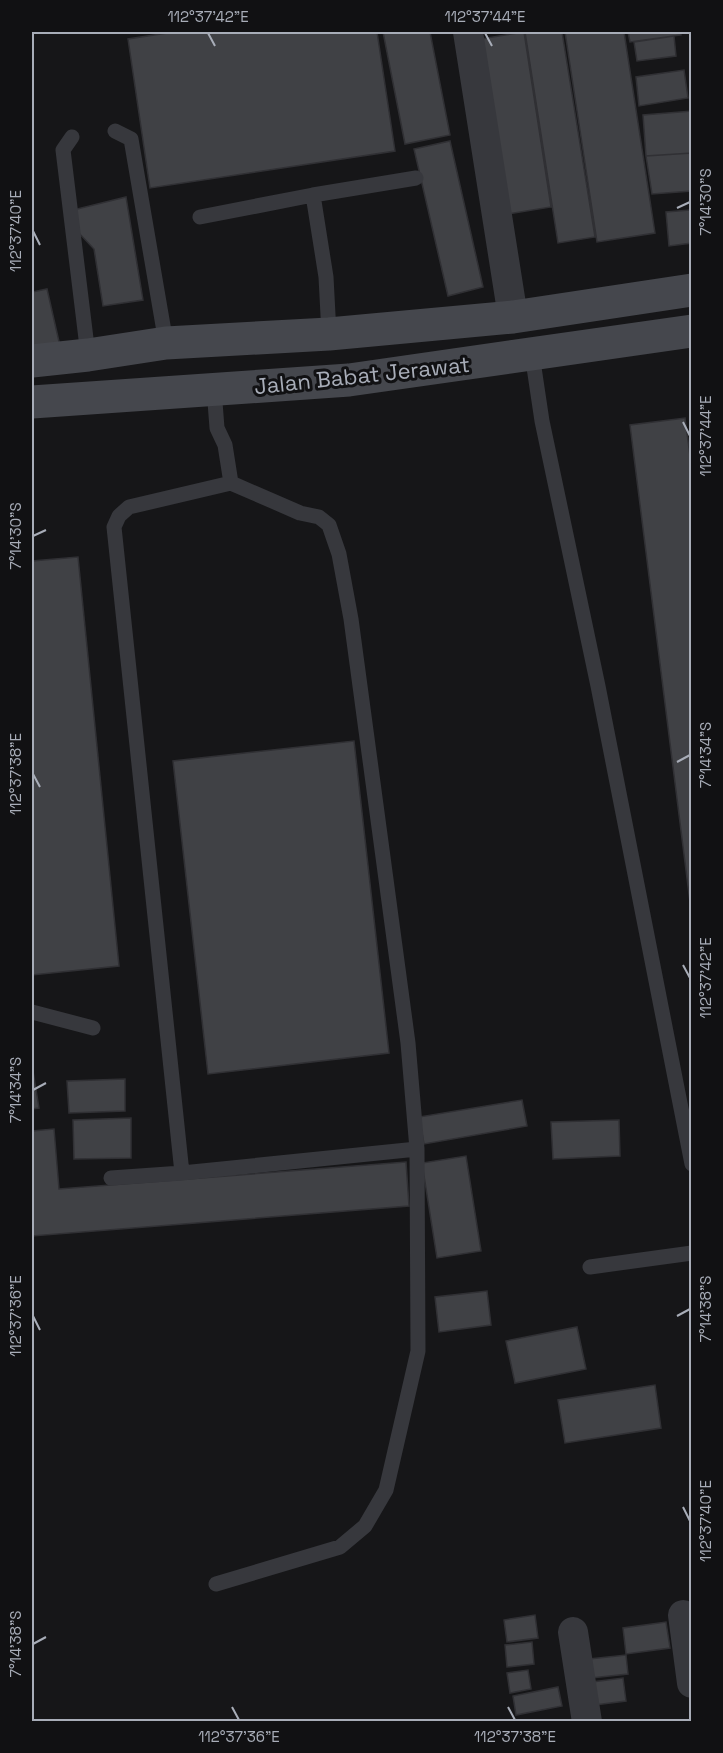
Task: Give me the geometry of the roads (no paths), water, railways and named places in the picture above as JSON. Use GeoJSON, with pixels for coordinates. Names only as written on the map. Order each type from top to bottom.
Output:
{"type":"FeatureCollection","features":[{"type":"Feature","properties":{"kind":"main road","name":"Jalan Babat Jerawat"},"geometry":{"type":"LineString","coordinates":[[32,361],[166,343],[329,334],[513,317],[692,290]]}},
{"type":"Feature","properties":{"kind":"main road","name":"Jalan Babat Jerawat"},"geometry":{"type":"LineString","coordinates":[[32,402],[214,395],[262,387],[534,367],[692,331]]}},
{"type":"Feature","properties":{"kind":"street"},"geometry":{"type":"LineString","coordinates":[[468,32],[513,317]]}},
{"type":"Feature","properties":{"kind":"street"},"geometry":{"type":"LineString","coordinates":[[683,1615],[692,1683]]}},
{"type":"Feature","properties":{"kind":"street"},"geometry":{"type":"LineString","coordinates":[[573,1632],[587,1722]]}},
{"type":"Feature","properties":{"kind":"lane"},"geometry":{"type":"LineString","coordinates":[[115,131],[131,139],[166,343]]}},
{"type":"Feature","properties":{"kind":"lane"},"geometry":{"type":"LineString","coordinates":[[72,137],[63,150],[88,355]]}},
{"type":"Feature","properties":{"kind":"lane"},"geometry":{"type":"LineString","coordinates":[[200,217],[416,178]]}},
{"type":"Feature","properties":{"kind":"lane"},"geometry":{"type":"LineString","coordinates":[[313,195],[326,277],[329,334]]}},
{"type":"Feature","properties":{"kind":"lane"},"geometry":{"type":"LineString","coordinates":[[534,367],[542,421],[603,710],[692,1164]]}},
{"type":"Feature","properties":{"kind":"lane"},"geometry":{"type":"LineString","coordinates":[[214,395],[217,428],[225,445],[231,483]]}},
{"type":"Feature","properties":{"kind":"lane"},"geometry":{"type":"LineString","coordinates":[[183,1173],[114,527],[119,516],[129,507],[231,483],[300,513],[319,517],[328,525],[339,554],[351,619],[407,1031],[417,1149],[418,1351],[386,1490],[365,1526],[340,1546],[216,1584]]}},
{"type":"Feature","properties":{"kind":"lane"},"geometry":{"type":"LineString","coordinates":[[32,1012],[93,1028]]}},
{"type":"Feature","properties":{"kind":"lane"},"geometry":{"type":"LineString","coordinates":[[111,1178],[183,1173],[417,1149]]}},
{"type":"Feature","properties":{"kind":"lane"},"geometry":{"type":"LineString","coordinates":[[590,1267],[692,1253]]}}]}
